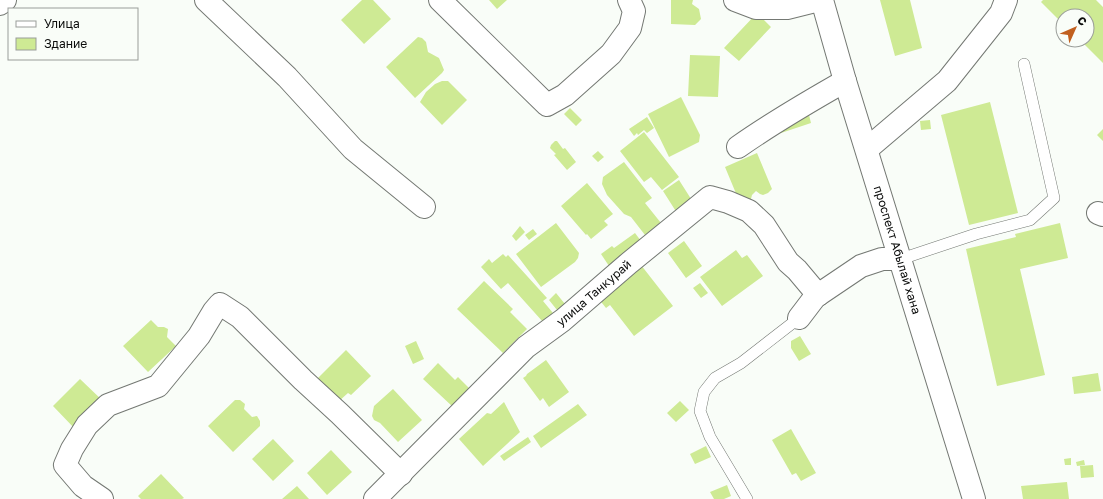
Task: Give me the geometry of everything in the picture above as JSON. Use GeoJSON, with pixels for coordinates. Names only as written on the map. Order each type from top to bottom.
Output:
{"type":"FeatureCollection","features":[{"type":"Feature","properties":{"kind":"street"},"geometry":{"type":"LineString","coordinates":[[0,4],[5,0]]}},
{"type":"Feature","properties":{"kind":"street"},"geometry":{"type":"LineString","coordinates":[[206,0],[287,77],[353,149],[424,207]]}},
{"type":"Feature","properties":{"kind":"street"},"geometry":{"type":"LineString","coordinates":[[440,0],[547,105],[564,95],[612,54],[630,28],[634,11],[630,0]]}},
{"type":"Feature","properties":{"kind":"street"},"geometry":{"type":"LineString","coordinates":[[735,0],[756,8],[786,8],[821,0]]}},
{"type":"Feature","properties":{"kind":"street","name":"проспект Абылай хана"},"geometry":{"type":"LineString","coordinates":[[821,0],[974,499]]}},
{"type":"Feature","properties":{"kind":"street"},"geometry":{"type":"LineString","coordinates":[[867,149],[947,81],[1001,13],[1006,0]]}},
{"type":"Feature","properties":{"kind":"street"},"geometry":{"type":"LineString","coordinates":[[738,147],[765,128],[845,81]]}},
{"type":"Feature","properties":{"kind":"street","name":"улица Танкурай"},"geometry":{"type":"LineString","coordinates":[[375,499],[526,347],[563,320],[628,263],[710,197],[728,202],[754,216],[764,226],[788,262],[797,270],[818,295]]}},
{"type":"Feature","properties":{"kind":"street"},"geometry":{"type":"LineString","coordinates":[[799,318],[818,295],[861,266],[882,259],[901,259]]}},
{"type":"Feature","properties":{"kind":"street"},"geometry":{"type":"LineString","coordinates":[[102,499],[83,486],[65,465],[72,449],[87,425],[108,405],[158,386],[200,336],[214,311],[220,304],[240,317],[401,474]]}},
{"type":"Feature","properties":{"kind":"lane"},"geometry":{"type":"LineString","coordinates":[[901,259],[976,234],[1030,220],[1054,198],[1024,64]]}},
{"type":"Feature","properties":{"kind":"lane"},"geometry":{"type":"LineString","coordinates":[[747,499],[710,437],[700,411],[704,392],[715,378],[741,363],[799,318]]}},
{"type":"Feature","properties":{"kind":"building"},"geometry":{"type":"Polygon","coordinates":[[[362,0],[373,0],[391,19],[364,44],[341,20],[362,0]]]}},
{"type":"Feature","properties":{"kind":"building"},"geometry":{"type":"Polygon","coordinates":[[[489,0],[507,0],[497,9],[489,0]]]}},
{"type":"Feature","properties":{"kind":"building"},"geometry":{"type":"Polygon","coordinates":[[[671,0],[693,0],[692,4],[699,9],[701,19],[695,25],[671,24],[671,0]]]}},
{"type":"Feature","properties":{"kind":"building"},"geometry":{"type":"Polygon","coordinates":[[[880,0],[910,0],[922,48],[895,56],[880,0]]]}},
{"type":"Feature","properties":{"kind":"building"},"geometry":{"type":"Polygon","coordinates":[[[1043,0],[1096,0],[1103,7],[1103,63],[1088,48],[1095,48],[1095,8],[1055,8],[1055,16],[1041,2],[1043,0]]]}},
{"type":"Feature","properties":{"kind":"building"},"geometry":{"type":"Polygon","coordinates":[[[757,13],[771,27],[739,61],[724,48],[757,13]]]}},
{"type":"Feature","properties":{"kind":"building"},"geometry":{"type":"Polygon","coordinates":[[[418,37],[422,38],[426,42],[428,52],[439,58],[444,70],[415,98],[386,67],[418,37]]]}},
{"type":"Feature","properties":{"kind":"building"},"geometry":{"type":"Polygon","coordinates":[[[690,55],[720,56],[718,97],[688,96],[690,55]]]}},
{"type":"Feature","properties":{"kind":"building"},"geometry":{"type":"Polygon","coordinates":[[[442,81],[448,81],[467,100],[442,125],[420,102],[426,92],[435,84],[442,81]]]}},
{"type":"Feature","properties":{"kind":"building"},"geometry":{"type":"Polygon","coordinates":[[[681,97],[700,135],[699,142],[669,157],[648,114],[681,97]]]}},
{"type":"Feature","properties":{"kind":"building"},"geometry":{"type":"Polygon","coordinates":[[[990,102],[1018,213],[969,225],[941,115],[990,102]]]}},
{"type":"Feature","properties":{"kind":"building"},"geometry":{"type":"Polygon","coordinates":[[[570,108],[582,120],[576,126],[564,114],[570,108]]]}},
{"type":"Feature","properties":{"kind":"building"},"geometry":{"type":"Polygon","coordinates":[[[809,115],[811,123],[769,137],[809,115]]]}},
{"type":"Feature","properties":{"kind":"building"},"geometry":{"type":"Polygon","coordinates":[[[647,117],[654,128],[647,133],[644,130],[638,135],[637,133],[634,136],[629,129],[647,117]]]}},
{"type":"Feature","properties":{"kind":"building"},"geometry":{"type":"Polygon","coordinates":[[[930,120],[931,129],[921,130],[920,121],[930,120]]]}},
{"type":"Feature","properties":{"kind":"building"},"geometry":{"type":"Polygon","coordinates":[[[1103,129],[1103,141],[1097,135],[1103,129]]]}},
{"type":"Feature","properties":{"kind":"building"},"geometry":{"type":"Polygon","coordinates":[[[644,132],[679,177],[662,190],[651,177],[644,182],[620,151],[644,132]]]}},
{"type":"Feature","properties":{"kind":"building"},"geometry":{"type":"Polygon","coordinates":[[[555,141],[557,141],[563,149],[565,148],[576,162],[567,170],[550,148],[555,141]]]}},
{"type":"Feature","properties":{"kind":"building"},"geometry":{"type":"Polygon","coordinates":[[[598,151],[604,157],[598,162],[592,156],[598,151]]]}},
{"type":"Feature","properties":{"kind":"building"},"geometry":{"type":"Polygon","coordinates":[[[757,153],[772,189],[763,195],[756,191],[746,204],[740,203],[725,167],[757,153]]]}},
{"type":"Feature","properties":{"kind":"building"},"geometry":{"type":"Polygon","coordinates":[[[624,162],[652,198],[645,203],[661,223],[645,235],[631,217],[624,214],[607,195],[602,184],[603,177],[624,162]]]}},
{"type":"Feature","properties":{"kind":"building"},"geometry":{"type":"Polygon","coordinates":[[[679,180],[693,202],[677,213],[663,191],[679,180]]]}},
{"type":"Feature","properties":{"kind":"building"},"geometry":{"type":"Polygon","coordinates":[[[587,183],[613,214],[604,221],[608,225],[591,239],[561,206],[587,183]]]}},
{"type":"Feature","properties":{"kind":"building"},"geometry":{"type":"Polygon","coordinates":[[[556,223],[579,253],[578,258],[575,262],[541,287],[516,254],[556,223]]]}},
{"type":"Feature","properties":{"kind":"building"},"geometry":{"type":"Polygon","coordinates":[[[1060,223],[1068,258],[1020,269],[1045,375],[997,386],[966,249],[1016,237],[1015,234],[1060,223]]]}},
{"type":"Feature","properties":{"kind":"building"},"geometry":{"type":"Polygon","coordinates":[[[520,226],[525,232],[516,241],[512,236],[520,226]]]}},
{"type":"Feature","properties":{"kind":"building"},"geometry":{"type":"Polygon","coordinates":[[[533,229],[537,234],[529,240],[525,235],[533,229]]]}},
{"type":"Feature","properties":{"kind":"building"},"geometry":{"type":"Polygon","coordinates":[[[635,233],[641,241],[609,266],[601,254],[612,246],[614,248],[635,233]]]}},
{"type":"Feature","properties":{"kind":"building"},"geometry":{"type":"Polygon","coordinates":[[[684,241],[702,266],[686,278],[668,253],[684,241]]]}},
{"type":"Feature","properties":{"kind":"building"},"geometry":{"type":"Polygon","coordinates":[[[736,250],[742,258],[747,255],[763,276],[722,306],[700,277],[736,250]]]}},
{"type":"Feature","properties":{"kind":"building"},"geometry":{"type":"Polygon","coordinates":[[[503,254],[506,257],[508,255],[547,298],[543,301],[553,313],[543,322],[508,283],[501,289],[481,267],[489,259],[492,263],[503,254]]]}},
{"type":"Feature","properties":{"kind":"building"},"geometry":{"type":"Polygon","coordinates":[[[641,265],[673,306],[634,336],[610,305],[606,308],[598,298],[641,265]]]}},
{"type":"Feature","properties":{"kind":"building"},"geometry":{"type":"Polygon","coordinates":[[[484,281],[513,309],[510,312],[527,329],[503,353],[457,309],[484,281]]]}},
{"type":"Feature","properties":{"kind":"building"},"geometry":{"type":"Polygon","coordinates":[[[700,283],[708,293],[701,298],[693,288],[700,283]]]}},
{"type":"Feature","properties":{"kind":"building"},"geometry":{"type":"Polygon","coordinates":[[[556,293],[565,304],[557,310],[549,300],[556,293]]]}},
{"type":"Feature","properties":{"kind":"building"},"geometry":{"type":"Polygon","coordinates":[[[151,320],[158,327],[168,329],[167,337],[176,346],[148,372],[123,346],[151,320]]]}},
{"type":"Feature","properties":{"kind":"building"},"geometry":{"type":"Polygon","coordinates":[[[800,336],[811,354],[799,361],[791,348],[791,341],[800,336]]]}},
{"type":"Feature","properties":{"kind":"building"},"geometry":{"type":"Polygon","coordinates":[[[416,341],[424,359],[413,364],[405,346],[416,341]]]}},
{"type":"Feature","properties":{"kind":"building"},"geometry":{"type":"Polygon","coordinates":[[[346,350],[371,376],[351,395],[348,393],[338,402],[316,380],[346,350]]]}},
{"type":"Feature","properties":{"kind":"building"},"geometry":{"type":"Polygon","coordinates":[[[546,360],[569,392],[549,407],[543,398],[540,401],[523,378],[546,360]]]}},
{"type":"Feature","properties":{"kind":"building"},"geometry":{"type":"Polygon","coordinates":[[[438,363],[455,380],[458,377],[470,389],[453,407],[423,379],[438,363]]]}},
{"type":"Feature","properties":{"kind":"building"},"geometry":{"type":"Polygon","coordinates":[[[1098,373],[1101,391],[1074,394],[1072,377],[1098,373]]]}},
{"type":"Feature","properties":{"kind":"building"},"geometry":{"type":"Polygon","coordinates":[[[80,379],[104,402],[76,430],[53,406],[80,379]]]}},
{"type":"Feature","properties":{"kind":"building"},"geometry":{"type":"Polygon","coordinates":[[[393,389],[422,420],[398,442],[380,423],[374,420],[372,416],[374,406],[393,389]]]}},
{"type":"Feature","properties":{"kind":"building"},"geometry":{"type":"Polygon","coordinates":[[[235,400],[240,400],[245,404],[244,409],[252,417],[257,416],[260,421],[260,426],[233,452],[208,426],[235,400]]]}},
{"type":"Feature","properties":{"kind":"building"},"geometry":{"type":"Polygon","coordinates":[[[680,401],[689,410],[676,422],[667,413],[680,401]]]}},
{"type":"Feature","properties":{"kind":"building"},"geometry":{"type":"Polygon","coordinates":[[[504,402],[520,432],[483,466],[459,439],[487,413],[491,414],[504,402]]]}},
{"type":"Feature","properties":{"kind":"building"},"geometry":{"type":"Polygon","coordinates":[[[578,404],[587,415],[541,448],[533,436],[578,404]]]}},
{"type":"Feature","properties":{"kind":"building"},"geometry":{"type":"Polygon","coordinates":[[[791,429],[816,473],[801,481],[796,473],[792,475],[772,440],[791,429]]]}},
{"type":"Feature","properties":{"kind":"building"},"geometry":{"type":"Polygon","coordinates":[[[528,437],[531,442],[504,461],[500,456],[528,437]]]}},
{"type":"Feature","properties":{"kind":"building"},"geometry":{"type":"Polygon","coordinates":[[[273,439],[294,461],[273,481],[252,459],[273,439]]]}},
{"type":"Feature","properties":{"kind":"building"},"geometry":{"type":"Polygon","coordinates":[[[706,446],[711,457],[695,464],[690,454],[706,446]]]}},
{"type":"Feature","properties":{"kind":"building"},"geometry":{"type":"Polygon","coordinates":[[[331,450],[352,472],[327,495],[307,473],[331,450]]]}},
{"type":"Feature","properties":{"kind":"building"},"geometry":{"type":"Polygon","coordinates":[[[1071,458],[1071,465],[1065,465],[1064,459],[1071,458]]]}},
{"type":"Feature","properties":{"kind":"building"},"geometry":{"type":"Polygon","coordinates":[[[1084,460],[1085,465],[1077,466],[1076,462],[1084,460]]]}},
{"type":"Feature","properties":{"kind":"building"},"geometry":{"type":"Polygon","coordinates":[[[1093,465],[1094,477],[1081,478],[1080,466],[1093,465]]]}},
{"type":"Feature","properties":{"kind":"building"},"geometry":{"type":"Polygon","coordinates":[[[161,474],[184,498],[141,499],[138,496],[161,474]]]}},
{"type":"Feature","properties":{"kind":"building"},"geometry":{"type":"Polygon","coordinates":[[[1067,482],[1069,499],[1023,499],[1021,486],[1067,482]]]}},
{"type":"Feature","properties":{"kind":"building"},"geometry":{"type":"Polygon","coordinates":[[[727,485],[731,496],[724,499],[714,499],[710,492],[727,485]]]}},
{"type":"Feature","properties":{"kind":"building"},"geometry":{"type":"Polygon","coordinates":[[[297,486],[309,499],[282,499],[297,486]]]}}]}
